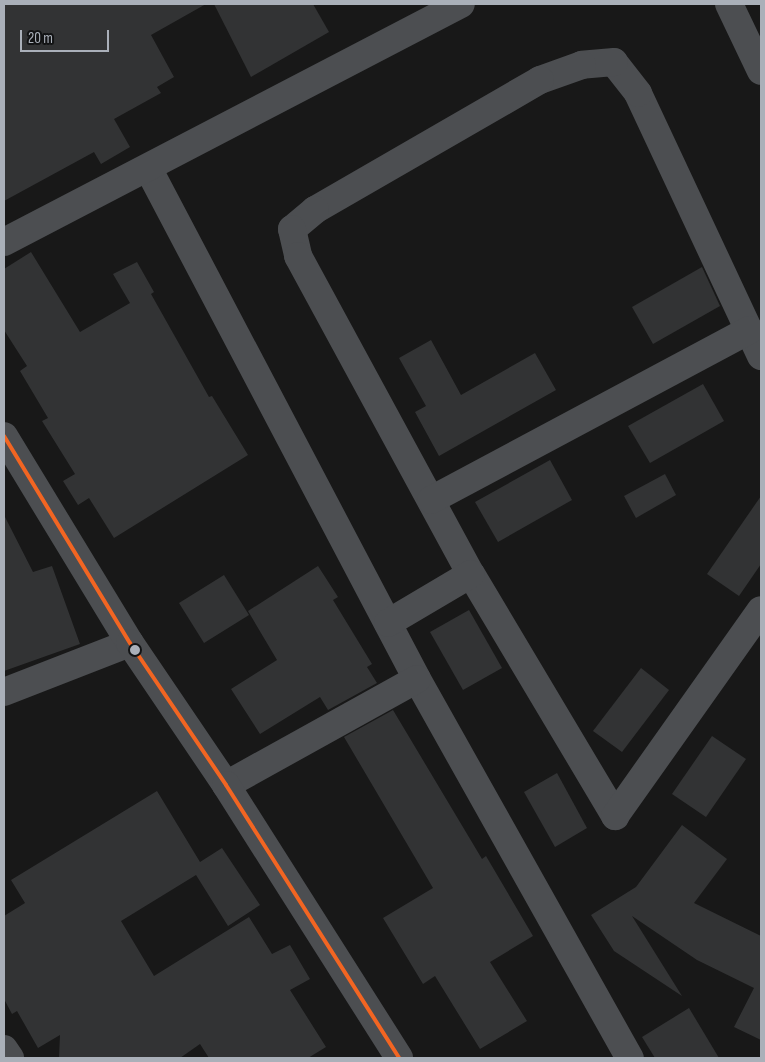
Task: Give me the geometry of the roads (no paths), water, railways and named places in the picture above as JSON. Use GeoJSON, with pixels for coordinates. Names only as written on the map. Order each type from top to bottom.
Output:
{"type":"FeatureCollection","features":[{"type":"Feature","properties":{"kind":"street"},"geometry":{"type":"LineString","coordinates":[[4,242],[461,4]]}},
{"type":"Feature","properties":{"kind":"street"},"geometry":{"type":"LineString","coordinates":[[729,4],[761,71]]}},
{"type":"Feature","properties":{"kind":"street"},"geometry":{"type":"LineString","coordinates":[[761,356],[638,93],[614,62],[582,65],[540,80],[315,210],[292,230],[298,256],[471,574],[615,816],[761,610]]}},
{"type":"Feature","properties":{"kind":"street"},"geometry":{"type":"LineString","coordinates":[[148,168],[417,679],[630,1058]]}},
{"type":"Feature","properties":{"kind":"street"},"geometry":{"type":"LineString","coordinates":[[431,500],[749,330]]}},
{"type":"Feature","properties":{"kind":"street"},"geometry":{"type":"LineString","coordinates":[[4,436],[130,642],[226,784],[399,1058]]}},
{"type":"Feature","properties":{"kind":"street"},"geometry":{"type":"LineString","coordinates":[[388,623],[471,574]]}},
{"type":"Feature","properties":{"kind":"street"},"geometry":{"type":"LineString","coordinates":[[4,692],[130,642]]}},
{"type":"Feature","properties":{"kind":"street"},"geometry":{"type":"LineString","coordinates":[[226,784],[417,679]]}},
{"type":"Feature","properties":{"kind":"street"},"geometry":{"type":"LineString","coordinates":[[4,1049],[10,1058]]}}]}
